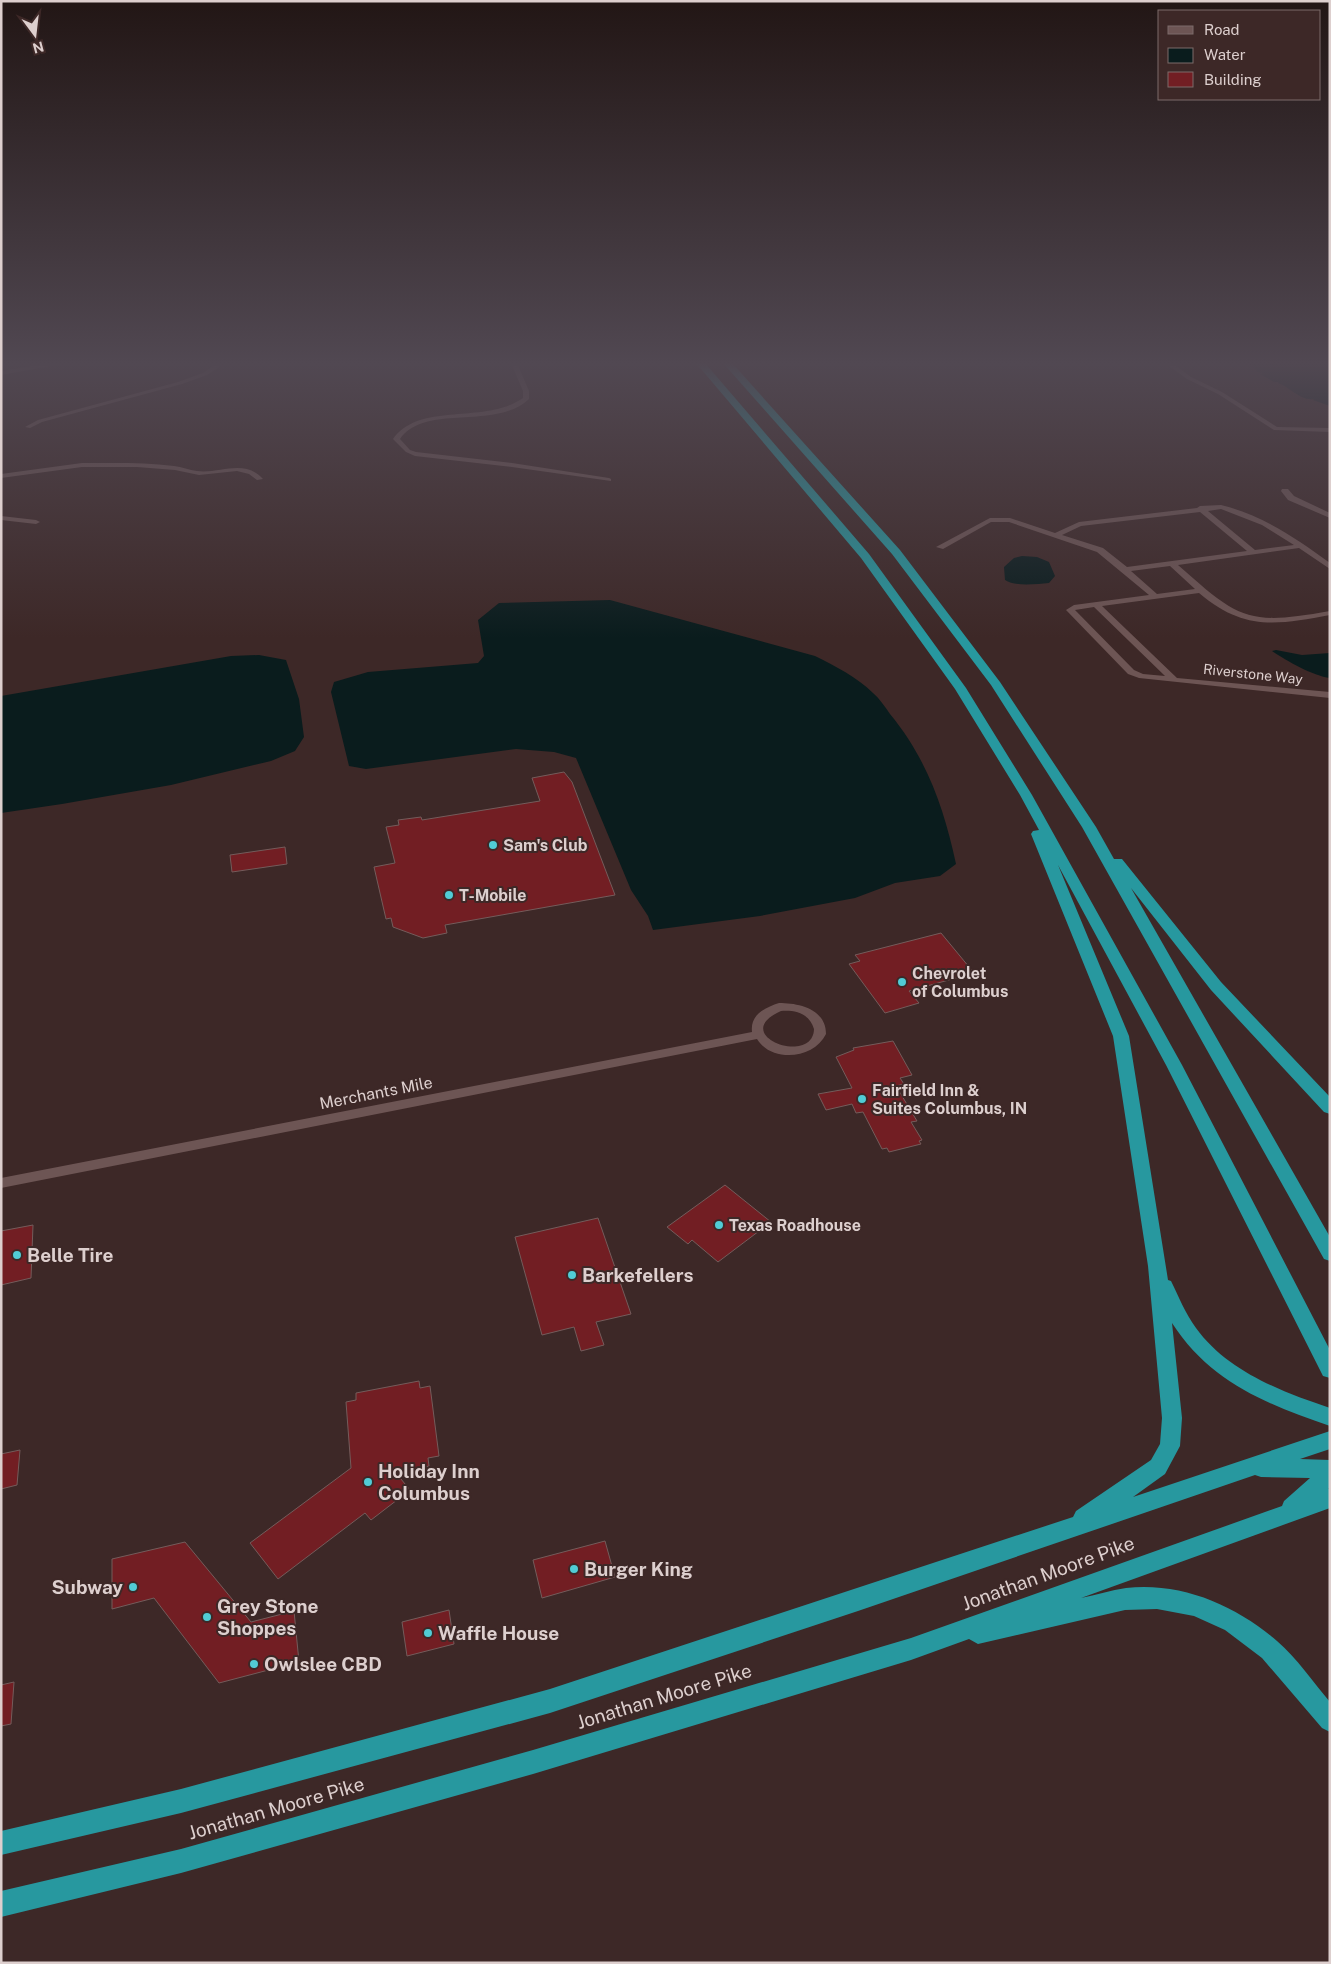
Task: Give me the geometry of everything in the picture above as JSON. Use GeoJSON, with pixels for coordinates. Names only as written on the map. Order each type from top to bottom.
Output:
{"type":"FeatureCollection","features":[{"type":"Feature","properties":{"kind":"highway"},"geometry":{"type":"LineString","coordinates":[[778,455],[865,556],[960,688],[1026,795],[1174,1065],[1330,1370]]}},
{"type":"Feature","properties":{"kind":"highway"},"geometry":{"type":"LineString","coordinates":[[809,455],[896,552],[996,684],[1089,827],[1330,1254]]}},
{"type":"Feature","properties":{"kind":"highway"},"geometry":{"type":"LineString","coordinates":[[1026,795],[1028,812],[1102,985],[1121,1036],[1157,1266],[1172,1418],[1170,1446],[1158,1467],[1064,1530]]}},
{"type":"Feature","properties":{"kind":"highway"},"geometry":{"type":"LineString","coordinates":[[1089,827],[1216,986],[1330,1108]]}},
{"type":"Feature","properties":{"kind":"highway"},"geometry":{"type":"LineString","coordinates":[[1157,1266],[1167,1296],[1177,1316],[1196,1342],[1218,1364],[1248,1384],[1292,1405],[1330,1417]]}},
{"type":"Feature","properties":{"kind":"highway","name":"Jonathan Moore Pike"},"geometry":{"type":"LineString","coordinates":[[1,1843],[182,1801],[550,1701],[1330,1440]]}},
{"type":"Feature","properties":{"kind":"highway"},"geometry":{"type":"LineString","coordinates":[[1250,1468],[1330,1469]]}},
{"type":"Feature","properties":{"kind":"highway"},"geometry":{"type":"LineString","coordinates":[[1282,1516],[1330,1474]]}},
{"type":"Feature","properties":{"kind":"highway","name":"Jonathan Moore Pike"},"geometry":{"type":"LineString","coordinates":[[1,1904],[181,1861],[533,1762],[911,1649],[1330,1498]]}},
{"type":"Feature","properties":{"kind":"highway"},"geometry":{"type":"LineString","coordinates":[[911,1649],[1125,1599],[1157,1598],[1196,1606],[1233,1622],[1270,1650],[1330,1720]]}},
{"type":"Feature","properties":{"kind":"street"},"geometry":{"type":"LineString","coordinates":[[421,455],[512,465],[609,480]]}},
{"type":"Feature","properties":{"kind":"street"},"geometry":{"type":"LineString","coordinates":[[1,476],[82,465],[137,465],[175,468],[199,473],[238,469],[251,472],[259,479]]}},
{"type":"Feature","properties":{"kind":"street"},"geometry":{"type":"LineString","coordinates":[[1285,491],[1291,498],[1330,516]]}},
{"type":"Feature","properties":{"kind":"street"},"geometry":{"type":"LineString","coordinates":[[1056,535],[1079,524],[1200,508],[1221,507],[1229,508],[1282,533],[1330,567]]}},
{"type":"Feature","properties":{"kind":"street"},"geometry":{"type":"LineString","coordinates":[[1200,508],[1253,552]]}},
{"type":"Feature","properties":{"kind":"street"},"geometry":{"type":"LineString","coordinates":[[1318,510],[1330,508]]}},
{"type":"Feature","properties":{"kind":"street"},"geometry":{"type":"LineString","coordinates":[[1,518],[36,522]]}},
{"type":"Feature","properties":{"kind":"street"},"geometry":{"type":"LineString","coordinates":[[940,547],[990,520],[1019,521],[1100,550],[1155,596]]}},
{"type":"Feature","properties":{"kind":"street"},"geometry":{"type":"LineString","coordinates":[[1125,570],[1300,546]]}},
{"type":"Feature","properties":{"kind":"street"},"geometry":{"type":"LineString","coordinates":[[1171,563],[1225,608],[1239,616],[1276,620],[1330,613]]}},
{"type":"Feature","properties":{"kind":"street"},"geometry":{"type":"LineString","coordinates":[[1096,604],[1202,590]]}},
{"type":"Feature","properties":{"kind":"street"},"geometry":{"type":"LineString","coordinates":[[1096,604],[1174,680]]}},
{"type":"Feature","properties":{"kind":"street","name":"Riverstone Way"},"geometry":{"type":"LineString","coordinates":[[1096,604],[1074,607],[1070,610],[1131,672],[1142,676],[1174,680],[1330,695]]}},
{"type":"Feature","properties":{"kind":"street"},"geometry":{"type":"LineString","coordinates":[[780,1007],[800,1008],[809,1012],[820,1025],[821,1032],[818,1039],[811,1045],[795,1050],[781,1050],[771,1047],[763,1042],[758,1035],[756,1028],[762,1014],[780,1007]]}},
{"type":"Feature","properties":{"kind":"street","name":"Merchants Mile"},"geometry":{"type":"LineString","coordinates":[[1,1183],[758,1035]]}},
{"type":"Feature","properties":{"kind":"water"},"geometry":{"type":"Polygon","coordinates":[[[1022,556],[1037,557],[1049,562],[1055,576],[1049,583],[1038,584],[1020,584],[1005,580],[1004,567],[1014,558],[1022,556]]]}},
{"type":"Feature","properties":{"kind":"water"},"geometry":{"type":"Polygon","coordinates":[[[610,600],[815,656],[860,682],[876,695],[903,731],[924,766],[940,804],[956,864],[940,876],[895,883],[855,898],[760,916],[653,930],[648,916],[631,890],[576,758],[554,752],[516,749],[366,769],[349,766],[331,692],[334,682],[368,672],[478,663],[484,656],[478,620],[499,603],[610,600]]]}},
{"type":"Feature","properties":{"kind":"water"},"geometry":{"type":"Polygon","coordinates":[[[1276,650],[1302,655],[1330,653],[1330,678],[1300,668],[1272,651],[1276,650]]]}},
{"type":"Feature","properties":{"kind":"water"},"geometry":{"type":"Polygon","coordinates":[[[259,655],[286,660],[299,699],[304,737],[295,751],[271,761],[171,785],[1,813],[1,696],[231,656],[259,655]]]}},
{"type":"Feature","properties":{"kind":"building","name":"Sam's Club"},"geometry":{"type":"Polygon","coordinates":[[[564,772],[572,782],[615,895],[445,925],[447,933],[423,938],[393,927],[391,918],[386,919],[374,867],[395,863],[386,827],[399,825],[398,820],[421,817],[422,820],[540,801],[532,778],[564,772]]]}},
{"type":"Feature","properties":{"kind":"building"},"geometry":{"type":"Polygon","coordinates":[[[285,847],[287,864],[232,872],[230,855],[285,847]]]}},
{"type":"Feature","properties":{"kind":"building","name":"Chevrolet of Columbus"},"geometry":{"type":"Polygon","coordinates":[[[941,933],[974,973],[909,991],[919,1003],[885,1013],[849,964],[860,961],[855,955],[941,933]]]}},
{"type":"Feature","properties":{"kind":"building","name":"Fairfield Inn & Suites Columbus, IN"},"geometry":{"type":"Polygon","coordinates":[[[893,1041],[912,1075],[900,1078],[904,1084],[896,1086],[917,1121],[911,1122],[922,1140],[919,1141],[921,1144],[889,1152],[887,1148],[882,1149],[863,1112],[856,1113],[852,1104],[826,1110],[818,1094],[852,1088],[836,1057],[854,1050],[853,1048],[893,1041]]]}},
{"type":"Feature","properties":{"kind":"building","name":"Texas Roadhouse"},"geometry":{"type":"Polygon","coordinates":[[[725,1185],[771,1222],[718,1262],[692,1240],[688,1244],[667,1227],[725,1185]]]}},
{"type":"Feature","properties":{"kind":"building","name":"Barkefellers"},"geometry":{"type":"Polygon","coordinates":[[[598,1218],[631,1314],[596,1322],[604,1345],[581,1351],[574,1327],[542,1335],[515,1237],[598,1218]]]}},
{"type":"Feature","properties":{"kind":"building","name":"Belle Tire"},"geometry":{"type":"Polygon","coordinates":[[[33,1225],[31,1278],[1,1285],[1,1231],[33,1225]]]}},
{"type":"Feature","properties":{"kind":"building","name":"Holiday Inn Columbus"},"geometry":{"type":"Polygon","coordinates":[[[419,1381],[420,1388],[430,1386],[439,1456],[428,1458],[429,1466],[396,1473],[410,1490],[371,1520],[365,1513],[278,1579],[250,1543],[351,1468],[346,1402],[356,1400],[356,1393],[419,1381]]]}},
{"type":"Feature","properties":{"kind":"building"},"geometry":{"type":"Polygon","coordinates":[[[20,1450],[17,1485],[1,1489],[1,1454],[20,1450]]]}},
{"type":"Feature","properties":{"kind":"building","name":"Burger King"},"geometry":{"type":"Polygon","coordinates":[[[605,1541],[615,1577],[542,1598],[533,1560],[605,1541]]]}},
{"type":"Feature","properties":{"kind":"building","name":"Grey Stone Shoppes"},"geometry":{"type":"Polygon","coordinates":[[[185,1542],[251,1622],[294,1611],[299,1662],[219,1683],[154,1598],[112,1609],[112,1559],[185,1542]]]}},
{"type":"Feature","properties":{"kind":"building","name":"Waffle House"},"geometry":{"type":"Polygon","coordinates":[[[449,1610],[454,1644],[407,1656],[402,1622],[449,1610]]]}},
{"type":"Feature","properties":{"kind":"building"},"geometry":{"type":"Polygon","coordinates":[[[14,1682],[11,1724],[1,1726],[1,1685],[14,1682]]]}},
{"type":"Feature","properties":{"kind":"place","name":"Sam's Club"},"geometry":{"type":"Point","coordinates":[493,845]}},
{"type":"Feature","properties":{"kind":"place","name":"T-Mobile"},"geometry":{"type":"Point","coordinates":[449,895]}},
{"type":"Feature","properties":{"kind":"place","name":"Chevrolet of Columbus"},"geometry":{"type":"Point","coordinates":[902,982]}},
{"type":"Feature","properties":{"kind":"place","name":"Fairfield Inn & Suites Columbus, IN"},"geometry":{"type":"Point","coordinates":[862,1099]}},
{"type":"Feature","properties":{"kind":"place","name":"Texas Roadhouse"},"geometry":{"type":"Point","coordinates":[719,1225]}},
{"type":"Feature","properties":{"kind":"place","name":"Belle Tire"},"geometry":{"type":"Point","coordinates":[17,1255]}},
{"type":"Feature","properties":{"kind":"place","name":"Barkefellers"},"geometry":{"type":"Point","coordinates":[572,1275]}},
{"type":"Feature","properties":{"kind":"place","name":"Holiday Inn Columbus"},"geometry":{"type":"Point","coordinates":[368,1482]}},
{"type":"Feature","properties":{"kind":"place","name":"Burger King"},"geometry":{"type":"Point","coordinates":[574,1569]}},
{"type":"Feature","properties":{"kind":"place","name":"Subway"},"geometry":{"type":"Point","coordinates":[133,1587]}},
{"type":"Feature","properties":{"kind":"place","name":"Grey Stone Shoppes"},"geometry":{"type":"Point","coordinates":[207,1617]}},
{"type":"Feature","properties":{"kind":"place","name":"Waffle House"},"geometry":{"type":"Point","coordinates":[428,1633]}},
{"type":"Feature","properties":{"kind":"place","name":"Owlslee CBD"},"geometry":{"type":"Point","coordinates":[254,1664]}}]}
